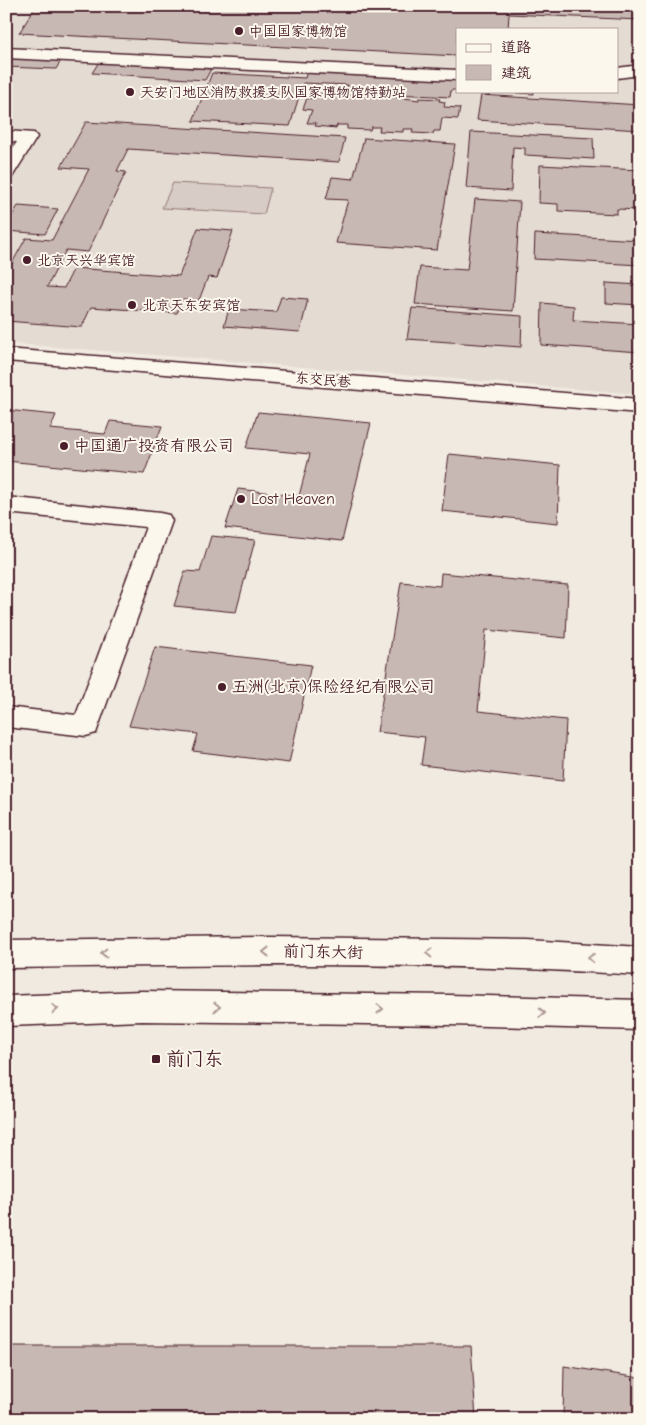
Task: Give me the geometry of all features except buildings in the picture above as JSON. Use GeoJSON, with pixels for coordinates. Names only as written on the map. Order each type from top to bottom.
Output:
{"type":"FeatureCollection","features":[{"type":"Feature","properties":{"kind":"main road"},"geometry":{"type":"LineString","coordinates":[[6,53],[456,74]]}},
{"type":"Feature","properties":{"kind":"main road"},"geometry":{"type":"LineString","coordinates":[[618,73],[640,70]]}},
{"type":"Feature","properties":{"kind":"main road"},"geometry":{"type":"LineString","coordinates":[[6,136],[28,137],[6,173]]}},
{"type":"Feature","properties":{"kind":"main road","name":"东交民巷"},"geometry":{"type":"LineString","coordinates":[[6,355],[640,406]]}},
{"type":"Feature","properties":{"kind":"main road"},"geometry":{"type":"LineString","coordinates":[[6,506],[160,521],[86,726],[6,717]]}},
{"type":"Feature","properties":{"kind":"main road","name":"前门东大街"},"geometry":{"type":"LineString","coordinates":[[6,954],[259,952],[528,954],[640,961]]}},
{"type":"Feature","properties":{"kind":"main road"},"geometry":{"type":"LineString","coordinates":[[6,1010],[142,1006],[450,1010],[640,1016]]}},
{"type":"Feature","properties":{"kind":"shaded area"},"geometry":{"type":"Polygon","coordinates":[[[6,6],[640,6],[640,394],[6,343],[6,187],[38,133],[6,132],[6,6]]]}},
{"type":"Feature","properties":{"kind":"shaded area"},"geometry":{"type":"Polygon","coordinates":[[[173,183],[271,188],[264,214],[162,208],[173,183]]]}},
{"type":"Feature","properties":{"kind":"place","name":"中国国家博物馆"},"geometry":{"type":"Point","coordinates":[239,31]}},
{"type":"Feature","properties":{"kind":"place","name":"天安门地区消防救援支队国家博物馆特勤站"},"geometry":{"type":"Point","coordinates":[130,92]}},
{"type":"Feature","properties":{"kind":"place","name":"北京天兴华宾馆"},"geometry":{"type":"Point","coordinates":[27,260]}},
{"type":"Feature","properties":{"kind":"place","name":"北京天东安宾馆"},"geometry":{"type":"Point","coordinates":[132,305]}},
{"type":"Feature","properties":{"kind":"place","name":"中国通广投资有限公司"},"geometry":{"type":"Point","coordinates":[64,446]}},
{"type":"Feature","properties":{"kind":"place","name":"Lost Heaven"},"geometry":{"type":"Point","coordinates":[241,499]}},
{"type":"Feature","properties":{"kind":"place","name":"五洲(北京)保险经纪有限公司"},"geometry":{"type":"Point","coordinates":[222,687]}},
{"type":"Feature","properties":{"kind":"place","name":"前门东"},"geometry":{"type":"Point","coordinates":[156,1059]}}]}
